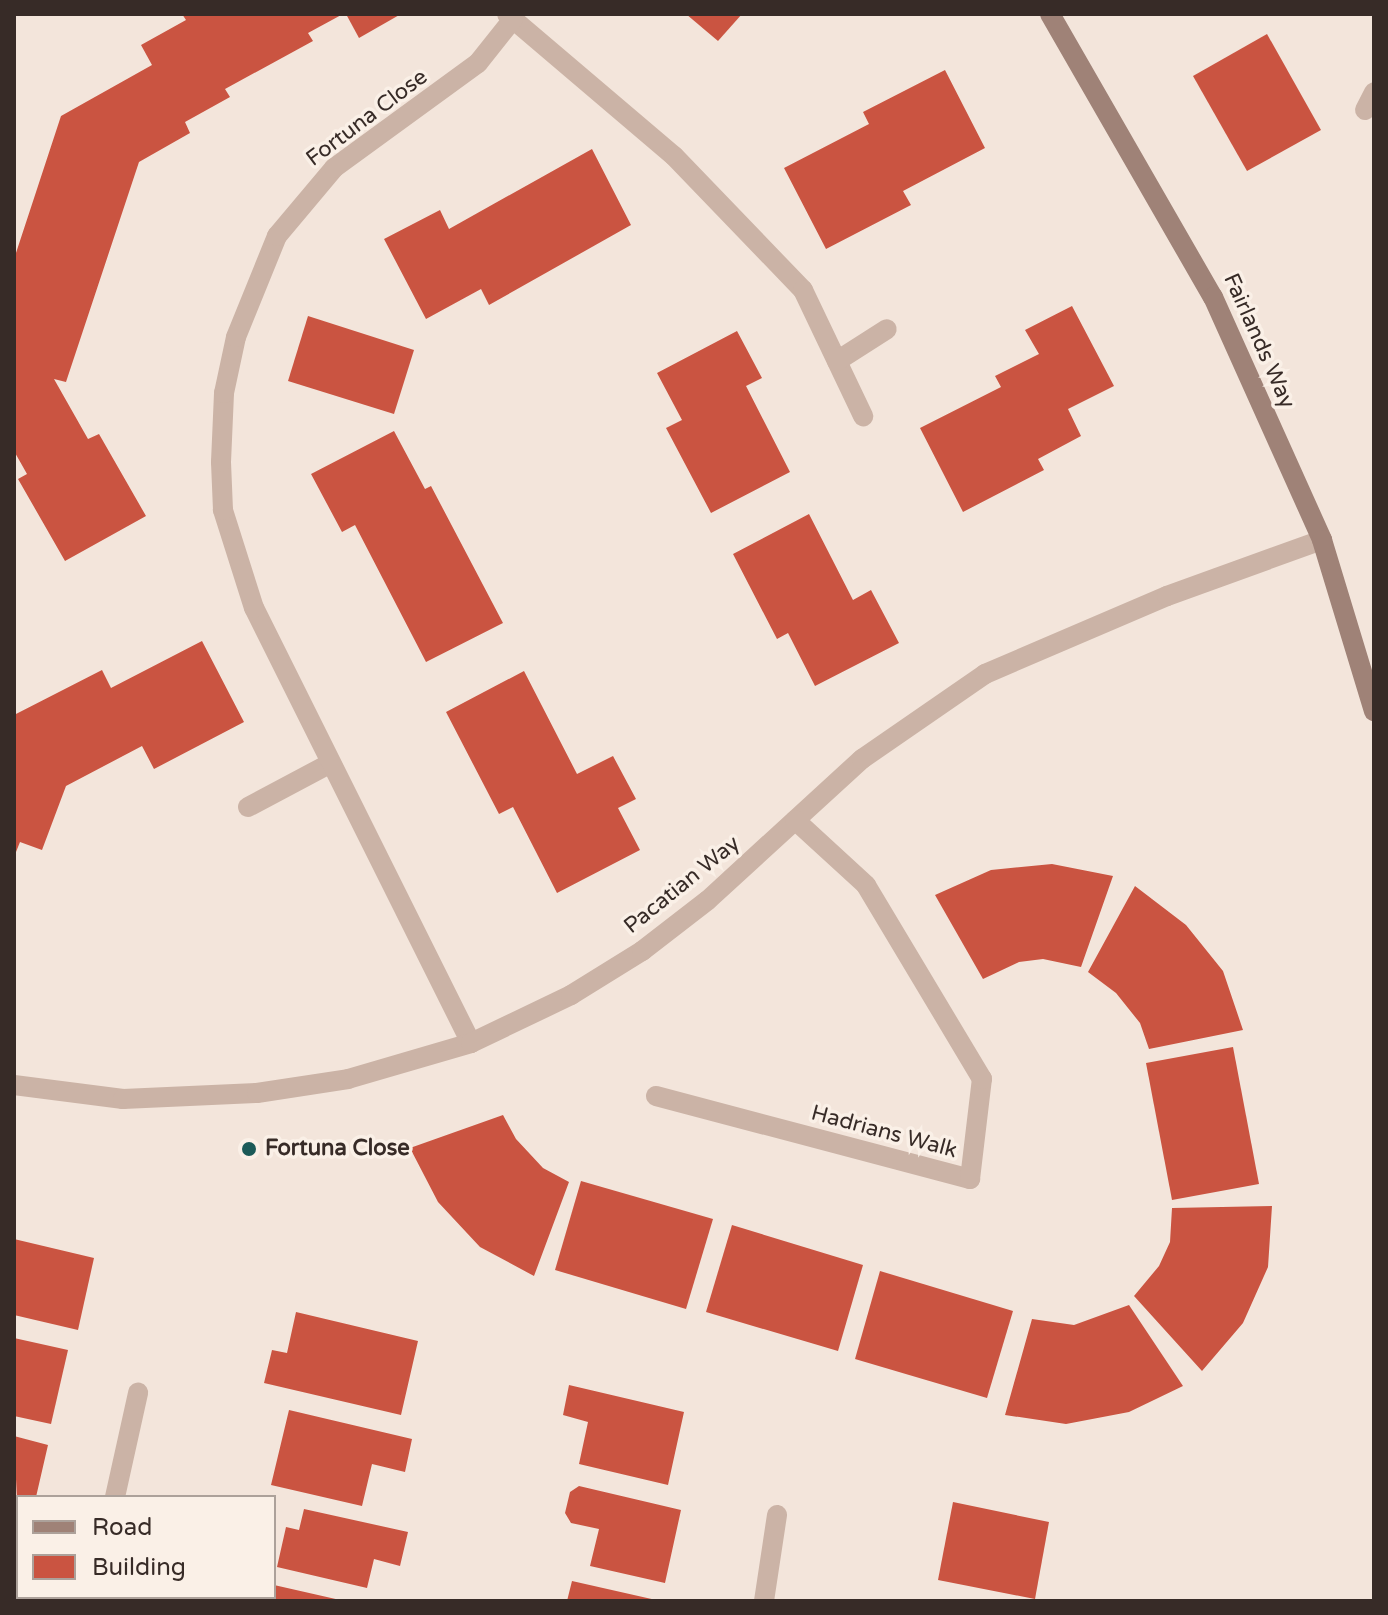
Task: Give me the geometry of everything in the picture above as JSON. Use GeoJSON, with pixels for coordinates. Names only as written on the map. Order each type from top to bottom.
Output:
{"type":"FeatureCollection","features":[{"type":"Feature","properties":{"kind":"main road","name":"Fairlands Way"},"geometry":{"type":"LineString","coordinates":[[1050,14],[1196,261],[1322,540],[1374,711]]}},
{"type":"Feature","properties":{"kind":"street","name":"Fortuna Close"},"geometry":{"type":"LineString","coordinates":[[471,1043],[329,764],[254,608],[223,510],[224,393],[236,337],[277,236],[305,196],[334,168],[478,63],[510,17],[674,156],[803,290],[863,416]]}},
{"type":"Feature","properties":{"kind":"street"},"geometry":{"type":"LineString","coordinates":[[837,361],[887,329]]}},
{"type":"Feature","properties":{"kind":"street","name":"Pacatian Way"},"geometry":{"type":"LineString","coordinates":[[14,1085],[123,1099],[257,1093],[348,1079],[471,1043],[571,995],[642,951],[916,717],[985,674],[1167,596],[1322,540]]}},
{"type":"Feature","properties":{"kind":"street"},"geometry":{"type":"LineString","coordinates":[[248,807],[329,764]]}},
{"type":"Feature","properties":{"kind":"street","name":"Hadrians Walk"},"geometry":{"type":"LineString","coordinates":[[656,1096],[970,1179],[982,1079],[866,885],[795,820]]}},
{"type":"Feature","properties":{"kind":"street"},"geometry":{"type":"LineString","coordinates":[[115,1495],[138,1393]]}},
{"type":"Feature","properties":{"kind":"street"},"geometry":{"type":"LineString","coordinates":[[764,1601],[777,1515]]}},
{"type":"Feature","properties":{"kind":"building"},"geometry":{"type":"Polygon","coordinates":[[[182,14],[343,14],[308,33],[313,41],[225,89],[230,97],[185,122],[190,133],[139,162],[66,382],[54,379],[88,439],[99,434],[146,516],[65,561],[18,479],[27,474],[14,451],[14,259],[61,116],[152,65],[141,45],[186,20],[182,14]]]}},
{"type":"Feature","properties":{"kind":"building"},"geometry":{"type":"Polygon","coordinates":[[[346,14],[401,14],[359,38],[346,14]]]}},
{"type":"Feature","properties":{"kind":"building"},"geometry":{"type":"Polygon","coordinates":[[[686,14],[742,14],[718,41],[686,14]]]}},
{"type":"Feature","properties":{"kind":"building"},"geometry":{"type":"Polygon","coordinates":[[[1267,34],[1321,130],[1247,171],[1193,76],[1267,34]]]}},
{"type":"Feature","properties":{"kind":"building"},"geometry":{"type":"Polygon","coordinates":[[[945,70],[985,148],[903,191],[911,205],[826,249],[784,168],[869,124],[863,112],[945,70]]]}},
{"type":"Feature","properties":{"kind":"building"},"geometry":{"type":"Polygon","coordinates":[[[592,149],[631,225],[489,305],[481,289],[426,319],[384,239],[440,210],[449,229],[592,149]]]}},
{"type":"Feature","properties":{"kind":"building"},"geometry":{"type":"Polygon","coordinates":[[[1072,306],[1114,386],[1068,409],[1081,436],[1038,459],[1044,470],[963,512],[920,428],[1001,387],[995,376],[1039,354],[1025,330],[1072,306]]]}},
{"type":"Feature","properties":{"kind":"building"},"geometry":{"type":"Polygon","coordinates":[[[308,316],[414,350],[394,414],[288,381],[308,316]]]}},
{"type":"Feature","properties":{"kind":"building"},"geometry":{"type":"Polygon","coordinates":[[[737,331],[762,378],[746,386],[790,472],[711,513],[666,428],[682,420],[657,373],[737,331]]]}},
{"type":"Feature","properties":{"kind":"building"},"geometry":{"type":"Polygon","coordinates":[[[394,431],[425,489],[431,486],[503,623],[426,662],[355,525],[342,532],[311,474],[394,431]]]}},
{"type":"Feature","properties":{"kind":"building"},"geometry":{"type":"Polygon","coordinates":[[[809,514],[853,600],[871,590],[899,643],[815,686],[788,633],[777,639],[733,554],[809,514]]]}},
{"type":"Feature","properties":{"kind":"building"},"geometry":{"type":"Polygon","coordinates":[[[202,641],[244,722],[154,769],[142,746],[66,786],[42,850],[20,842],[14,857],[14,715],[102,670],[111,688],[202,641]]]}},
{"type":"Feature","properties":{"kind":"building"},"geometry":{"type":"Polygon","coordinates":[[[524,671],[577,774],[613,756],[636,799],[618,808],[640,850],[557,893],[513,807],[499,814],[446,712],[524,671]]]}},
{"type":"Feature","properties":{"kind":"building"},"geometry":{"type":"Polygon","coordinates":[[[1052,864],[1113,876],[1081,967],[1043,959],[1019,962],[983,979],[935,895],[991,870],[1052,864]]]}},
{"type":"Feature","properties":{"kind":"building"},"geometry":{"type":"Polygon","coordinates":[[[1135,886],[1186,925],[1223,971],[1243,1030],[1149,1049],[1140,1023],[1116,993],[1088,972],[1135,886]]]}},
{"type":"Feature","properties":{"kind":"building"},"geometry":{"type":"Polygon","coordinates":[[[1233,1047],[1259,1184],[1172,1200],[1146,1063],[1233,1047]]]}},
{"type":"Feature","properties":{"kind":"building"},"geometry":{"type":"Polygon","coordinates":[[[503,1115],[516,1139],[543,1168],[569,1182],[534,1276],[480,1247],[438,1202],[410,1148],[503,1115]]]}},
{"type":"Feature","properties":{"kind":"building"},"geometry":{"type":"Polygon","coordinates":[[[581,1181],[713,1219],[686,1309],[555,1270],[581,1181]]]}},
{"type":"Feature","properties":{"kind":"building"},"geometry":{"type":"Polygon","coordinates":[[[1272,1206],[1268,1267],[1243,1323],[1202,1371],[1134,1296],[1159,1266],[1170,1242],[1172,1208],[1272,1206]]]}},
{"type":"Feature","properties":{"kind":"building"},"geometry":{"type":"Polygon","coordinates":[[[732,1225],[863,1265],[838,1351],[706,1312],[732,1225]]]}},
{"type":"Feature","properties":{"kind":"building"},"geometry":{"type":"Polygon","coordinates":[[[14,1239],[94,1258],[78,1330],[14,1315],[14,1239]]]}},
{"type":"Feature","properties":{"kind":"building"},"geometry":{"type":"Polygon","coordinates":[[[880,1271],[1013,1311],[987,1398],[855,1359],[880,1271]]]}},
{"type":"Feature","properties":{"kind":"building"},"geometry":{"type":"Polygon","coordinates":[[[1129,1305],[1183,1386],[1129,1412],[1066,1424],[1005,1415],[1032,1319],[1074,1325],[1129,1305]]]}},
{"type":"Feature","properties":{"kind":"building"},"geometry":{"type":"Polygon","coordinates":[[[296,1312],[418,1341],[401,1415],[264,1383],[272,1350],[287,1353],[296,1312]]]}},
{"type":"Feature","properties":{"kind":"building"},"geometry":{"type":"Polygon","coordinates":[[[14,1338],[68,1350],[51,1424],[14,1416],[14,1338]]]}},
{"type":"Feature","properties":{"kind":"building"},"geometry":{"type":"Polygon","coordinates":[[[569,1385],[684,1412],[668,1485],[579,1464],[588,1422],[563,1415],[569,1385]]]}},
{"type":"Feature","properties":{"kind":"building"},"geometry":{"type":"Polygon","coordinates":[[[289,1410],[412,1439],[405,1472],[372,1464],[362,1506],[271,1485],[289,1410]]]}},
{"type":"Feature","properties":{"kind":"building"},"geometry":{"type":"Polygon","coordinates":[[[14,1436],[48,1445],[36,1495],[17,1495],[14,1436]]]}},
{"type":"Feature","properties":{"kind":"building"},"geometry":{"type":"Polygon","coordinates":[[[579,1486],[681,1510],[665,1583],[590,1566],[599,1529],[571,1523],[565,1513],[570,1492],[579,1486]]]}},
{"type":"Feature","properties":{"kind":"building"},"geometry":{"type":"Polygon","coordinates":[[[953,1502],[1049,1522],[1035,1599],[938,1580],[953,1502]]]}},
{"type":"Feature","properties":{"kind":"building"},"geometry":{"type":"Polygon","coordinates":[[[304,1509],[408,1532],[400,1566],[374,1559],[367,1588],[277,1567],[286,1527],[299,1530],[304,1509]]]}},
{"type":"Feature","properties":{"kind":"building"},"geometry":{"type":"Polygon","coordinates":[[[14,1539],[16,1599],[20,1601],[14,1601],[14,1539]]]}},
{"type":"Feature","properties":{"kind":"building"},"geometry":{"type":"Polygon","coordinates":[[[572,1581],[656,1600],[567,1601],[572,1581]]]}},
{"type":"Feature","properties":{"kind":"building"},"geometry":{"type":"Polygon","coordinates":[[[276,1585],[340,1600],[340,1601],[244,1601],[276,1599],[276,1585]]]}},
{"type":"Feature","properties":{"kind":"place","name":"Fortuna Close"},"geometry":{"type":"Point","coordinates":[249,1149]}}]}
